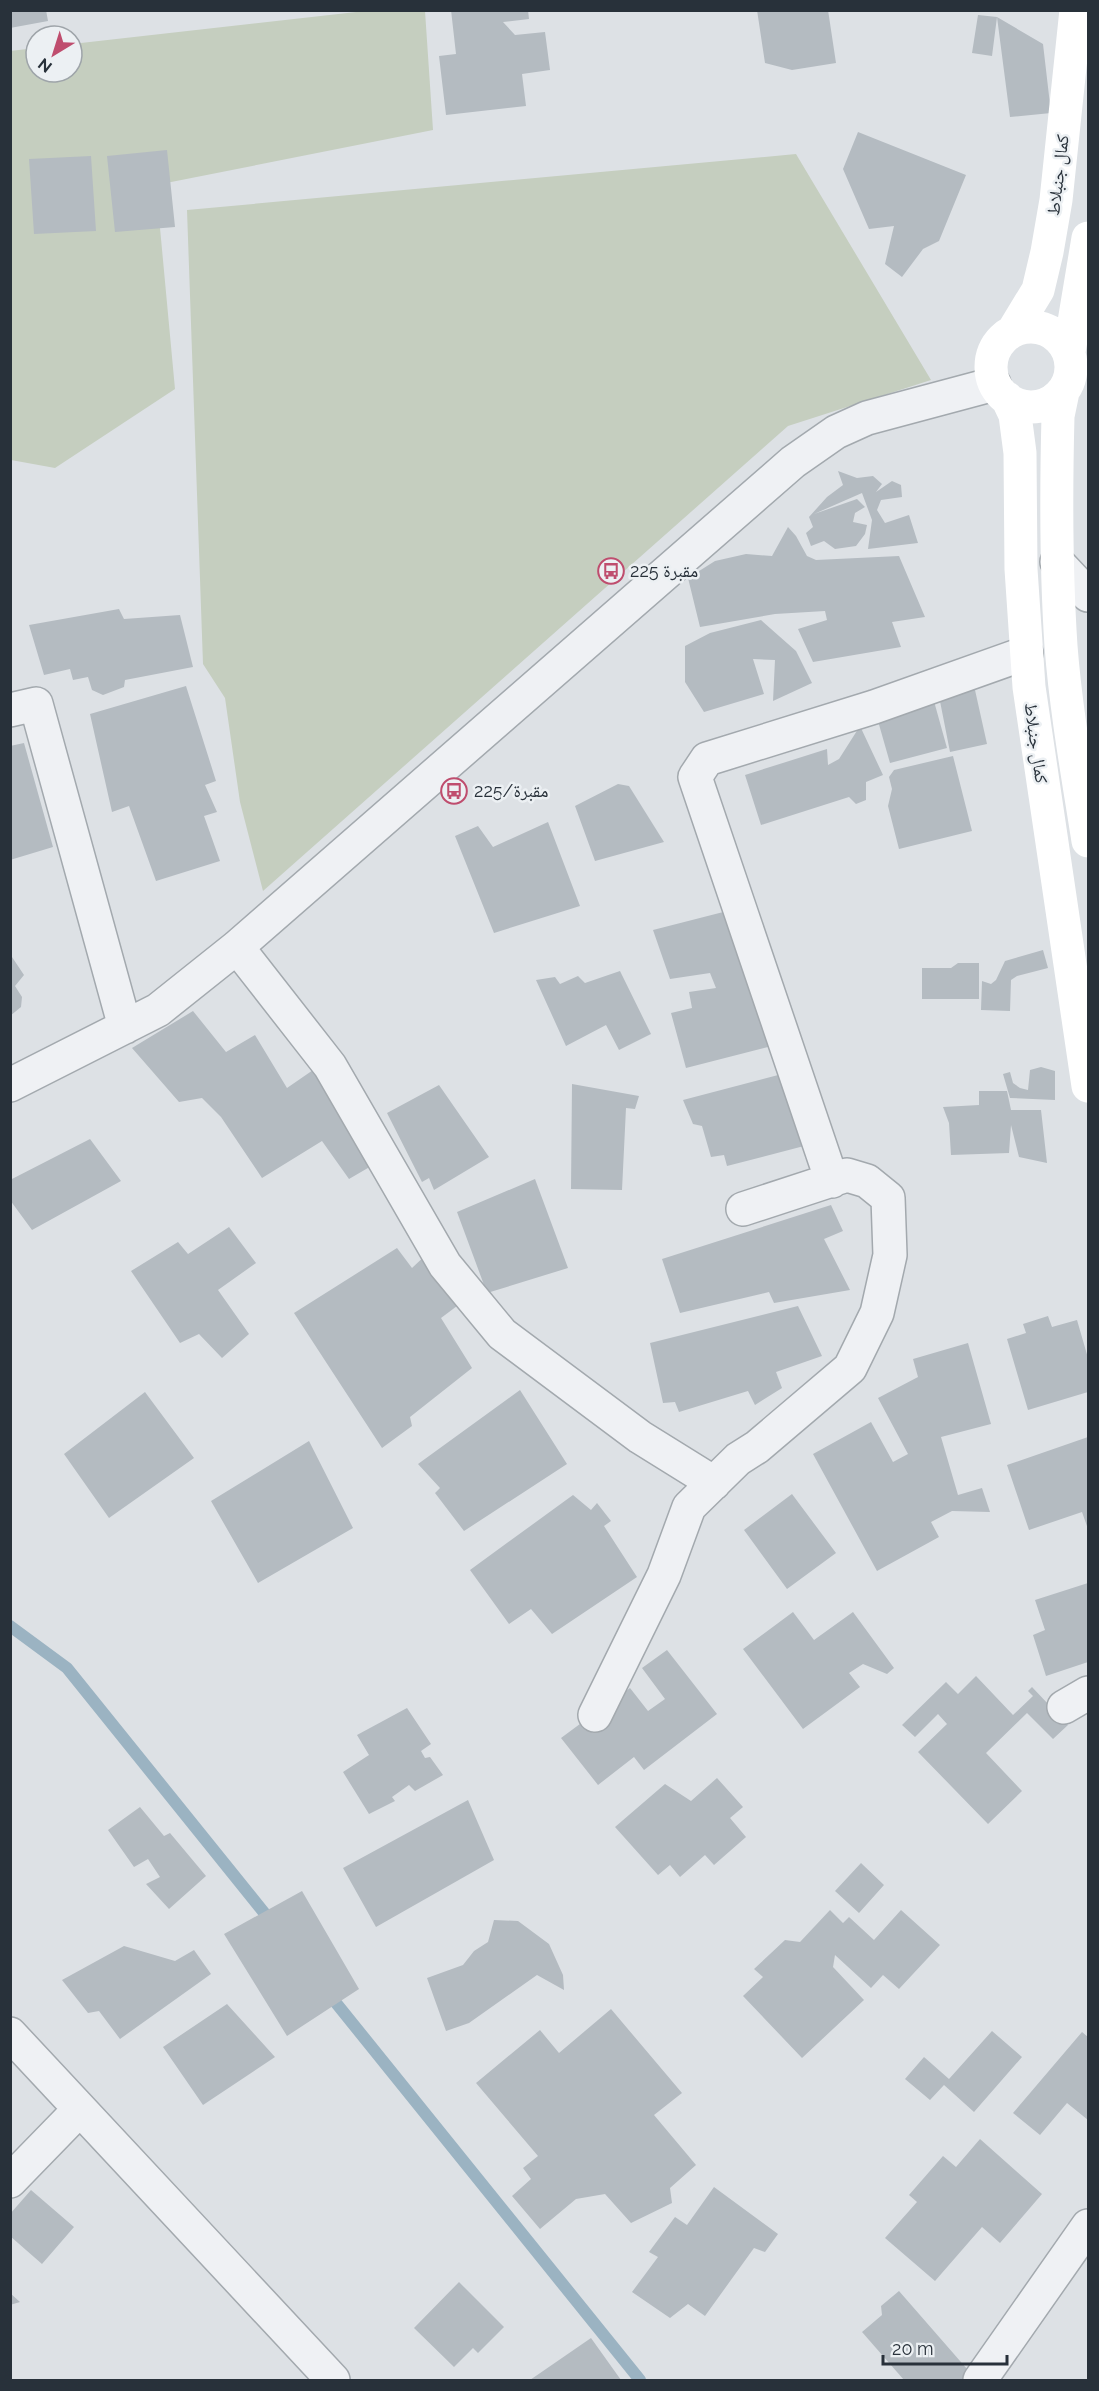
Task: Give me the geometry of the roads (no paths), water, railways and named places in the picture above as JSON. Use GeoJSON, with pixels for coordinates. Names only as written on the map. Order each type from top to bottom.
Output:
{"type":"FeatureCollection","features":[{"type":"Feature","properties":{"kind":"main road","name":"كمال جنبلاط"},"geometry":{"type":"LineString","coordinates":[[1013,331],[1038,290],[1047,252],[1056,200],[1076,10]]}},
{"type":"Feature","properties":{"kind":"main road"},"geometry":{"type":"LineString","coordinates":[[1069,352],[1061,340],[1050,332],[1037,327],[1024,327],[1003,338],[996,347],[991,370],[1000,391],[1012,403],[1026,407],[1040,406],[1053,401],[1063,392],[1069,380],[1071,366],[1069,352],[1087,256]]}},
{"type":"Feature","properties":{"kind":"main road","name":"كمال جنبلاط"},"geometry":{"type":"LineString","coordinates":[[1000,391],[1015,415],[1020,453],[1021,569],[1026,653],[1036,743],[1089,1086]]}},
{"type":"Feature","properties":{"kind":"main road","name":"كمال جنبلاط"},"geometry":{"type":"LineString","coordinates":[[1063,392],[1058,416],[1057,562],[1070,725],[1089,842]]}},
{"type":"Feature","properties":{"kind":"street"},"geometry":{"type":"LineString","coordinates":[[10,1085],[158,1010],[237,947],[793,462],[836,432],[867,418],[1000,391]]}},
{"type":"Feature","properties":{"kind":"street"},"geometry":{"type":"LineString","coordinates":[[1057,562],[1089,595]]}},
{"type":"Feature","properties":{"kind":"street"},"geometry":{"type":"LineString","coordinates":[[832,1181],[695,777],[707,759],[874,707],[1026,653]]}},
{"type":"Feature","properties":{"kind":"street"},"geometry":{"type":"LineString","coordinates":[[10,710],[36,704],[125,1027]]}},
{"type":"Feature","properties":{"kind":"street"},"geometry":{"type":"LineString","coordinates":[[237,947],[330,1066],[445,1265],[502,1334],[640,1437],[714,1483]]}},
{"type":"Feature","properties":{"kind":"street"},"geometry":{"type":"LineString","coordinates":[[595,1715],[664,1575],[689,1507],[738,1459],[757,1447],[850,1368],[877,1313],[890,1255],[888,1198],[867,1181],[848,1175],[743,1209]]}},
{"type":"Feature","properties":{"kind":"street"},"geometry":{"type":"LineString","coordinates":[[10,2034],[333,2380]]}},
{"type":"Feature","properties":{"kind":"street"},"geometry":{"type":"LineString","coordinates":[[10,2181],[80,2109]]}},
{"type":"Feature","properties":{"kind":"street"},"geometry":{"type":"LineString","coordinates":[[980,2380],[1089,2226]]}},
{"type":"Feature","properties":{"kind":"waterway"},"geometry":{"type":"LineString","coordinates":[[10,1626],[67,1668],[274,1925]]}},
{"type":"Feature","properties":{"kind":"waterway"},"geometry":{"type":"LineString","coordinates":[[328,1993],[640,2380]]}},
{"type":"Feature","properties":{"kind":"place","name":"مقبرة 225"},"geometry":{"type":"Point","coordinates":[611,571]}},
{"type":"Feature","properties":{"kind":"place","name":"مقبرة/225"},"geometry":{"type":"Point","coordinates":[454,791]}}]}
